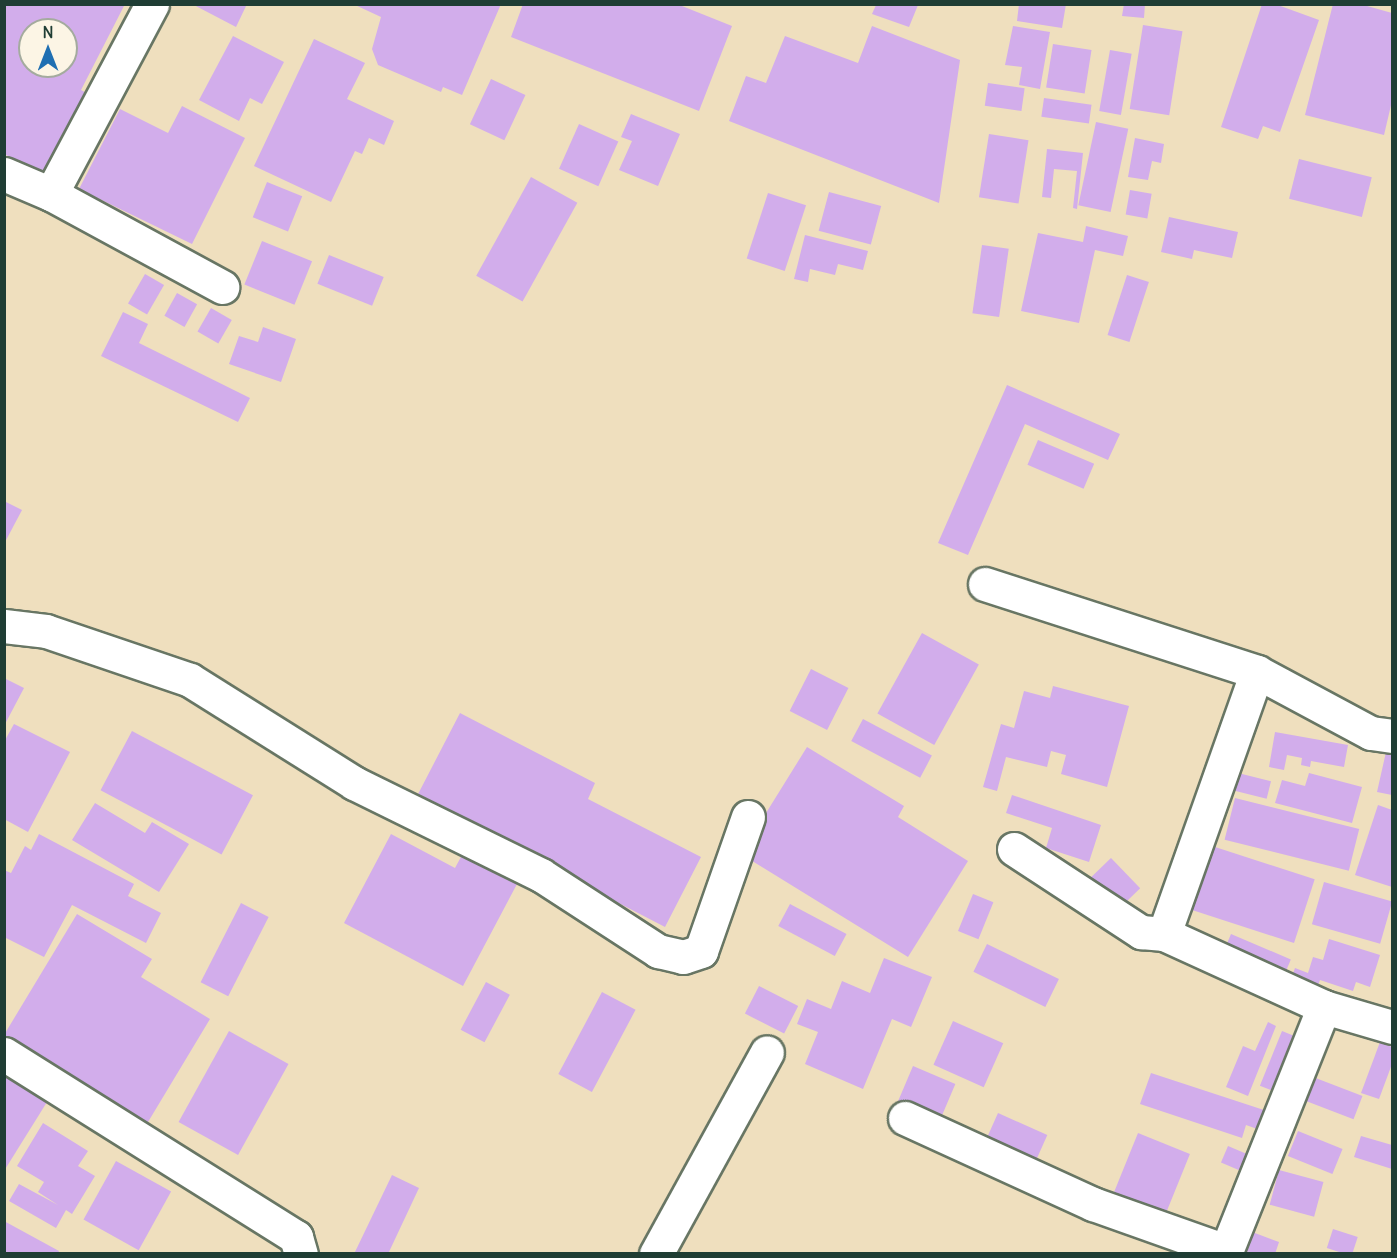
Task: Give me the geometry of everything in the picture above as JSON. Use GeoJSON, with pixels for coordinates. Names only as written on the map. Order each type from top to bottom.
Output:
{"type":"FeatureCollection","features":[{"type":"Feature","properties":{"kind":"street"},"geometry":{"type":"LineString","coordinates":[[51,194],[152,4]]}},
{"type":"Feature","properties":{"kind":"street"},"geometry":{"type":"LineString","coordinates":[[4,174],[51,194],[222,287]]}},
{"type":"Feature","properties":{"kind":"street"},"geometry":{"type":"LineString","coordinates":[[985,584],[1257,672],[1371,733],[1392,736]]}},
{"type":"Feature","properties":{"kind":"street"},"geometry":{"type":"LineString","coordinates":[[4,626],[9,624],[46,631],[190,680],[354,783],[540,875],[658,951],[683,957],[701,951],[748,818]]}},
{"type":"Feature","properties":{"kind":"street"},"geometry":{"type":"LineString","coordinates":[[1164,934],[1257,672]]}},
{"type":"Feature","properties":{"kind":"street"},"geometry":{"type":"LineString","coordinates":[[1014,849],[1141,932],[1164,934],[1324,1007],[1392,1027]]}},
{"type":"Feature","properties":{"kind":"street"},"geometry":{"type":"LineString","coordinates":[[905,1118],[1093,1204],[1225,1252],[1324,1007]]}},
{"type":"Feature","properties":{"kind":"street"},"geometry":{"type":"LineString","coordinates":[[656,1254],[767,1052]]}},
{"type":"Feature","properties":{"kind":"street"},"geometry":{"type":"LineString","coordinates":[[4,1054],[296,1237],[302,1254]]}},
{"type":"Feature","properties":{"kind":"building"},"geometry":{"type":"Polygon","coordinates":[[[4,4],[125,4],[81,90],[90,95],[49,176],[4,154],[4,4]]]}},
{"type":"Feature","properties":{"kind":"building"},"geometry":{"type":"Polygon","coordinates":[[[192,4],[247,4],[236,27],[192,4]]]}},
{"type":"Feature","properties":{"kind":"building"},"geometry":{"type":"Polygon","coordinates":[[[353,4],[501,4],[462,95],[443,87],[441,92],[378,65],[372,49],[381,17],[353,4]]]}},
{"type":"Feature","properties":{"kind":"building"},"geometry":{"type":"Polygon","coordinates":[[[523,4],[677,4],[732,26],[699,111],[511,37],[523,4]]]}},
{"type":"Feature","properties":{"kind":"building"},"geometry":{"type":"Polygon","coordinates":[[[1019,4],[1066,4],[1062,28],[1017,21],[1019,4]]]}},
{"type":"Feature","properties":{"kind":"building"},"geometry":{"type":"Polygon","coordinates":[[[1124,4],[1145,4],[1144,18],[1122,16],[1124,4]]]}},
{"type":"Feature","properties":{"kind":"building"},"geometry":{"type":"Polygon","coordinates":[[[1262,4],[1275,4],[1319,20],[1280,132],[1263,126],[1258,139],[1221,127],[1262,4]]]}},
{"type":"Feature","properties":{"kind":"building"},"geometry":{"type":"Polygon","coordinates":[[[1333,4],[1360,4],[1392,13],[1392,101],[1384,135],[1305,115],[1333,4]]]}},
{"type":"Feature","properties":{"kind":"building"},"geometry":{"type":"Polygon","coordinates":[[[876,5],[918,5],[909,27],[872,14],[876,5]]]}},
{"type":"Feature","properties":{"kind":"building"},"geometry":{"type":"Polygon","coordinates":[[[1143,25],[1183,31],[1169,115],[1130,109],[1143,25]]]}},
{"type":"Feature","properties":{"kind":"building"},"geometry":{"type":"Polygon","coordinates":[[[872,26],[960,60],[939,203],[729,121],[746,76],[766,83],[785,36],[858,63],[872,26]]]}},
{"type":"Feature","properties":{"kind":"building"},"geometry":{"type":"Polygon","coordinates":[[[1013,26],[1050,32],[1040,89],[1019,85],[1022,67],[1005,65],[1013,26]]]}},
{"type":"Feature","properties":{"kind":"building"},"geometry":{"type":"Polygon","coordinates":[[[233,36],[284,62],[262,104],[250,98],[239,121],[199,100],[233,36]]]}},
{"type":"Feature","properties":{"kind":"building"},"geometry":{"type":"Polygon","coordinates":[[[314,39],[365,63],[347,99],[394,121],[384,145],[369,138],[362,154],[355,151],[331,202],[254,166],[314,39]]]}},
{"type":"Feature","properties":{"kind":"building"},"geometry":{"type":"Polygon","coordinates":[[[1053,44],[1092,50],[1085,94],[1046,87],[1053,44]]]}},
{"type":"Feature","properties":{"kind":"building"},"geometry":{"type":"Polygon","coordinates":[[[1110,50],[1132,54],[1121,115],[1099,111],[1110,50]]]}},
{"type":"Feature","properties":{"kind":"building"},"geometry":{"type":"Polygon","coordinates":[[[491,79],[525,95],[504,140],[470,124],[491,79]]]}},
{"type":"Feature","properties":{"kind":"building"},"geometry":{"type":"Polygon","coordinates":[[[988,83],[1025,88],[1021,111],[985,106],[988,83]]]}},
{"type":"Feature","properties":{"kind":"building"},"geometry":{"type":"Polygon","coordinates":[[[1044,98],[1092,105],[1089,123],[1041,117],[1044,98]]]}},
{"type":"Feature","properties":{"kind":"building"},"geometry":{"type":"Polygon","coordinates":[[[182,106],[245,138],[192,244],[79,189],[120,109],[168,133],[182,106]]]}},
{"type":"Feature","properties":{"kind":"building"},"geometry":{"type":"Polygon","coordinates":[[[631,114],[680,134],[658,186],[619,170],[632,141],[621,137],[631,114]]]}},
{"type":"Feature","properties":{"kind":"building"},"geometry":{"type":"Polygon","coordinates":[[[1096,122],[1128,129],[1111,212],[1078,205],[1096,122]]]}},
{"type":"Feature","properties":{"kind":"building"},"geometry":{"type":"Polygon","coordinates":[[[579,124],[618,141],[598,186],[559,169],[579,124]]]}},
{"type":"Feature","properties":{"kind":"building"},"geometry":{"type":"Polygon","coordinates":[[[989,134],[1029,140],[1018,203],[979,197],[989,134]]]}},
{"type":"Feature","properties":{"kind":"building"},"geometry":{"type":"Polygon","coordinates":[[[1135,138],[1164,144],[1161,163],[1152,161],[1148,180],[1128,177],[1135,138]]]}},
{"type":"Feature","properties":{"kind":"building"},"geometry":{"type":"Polygon","coordinates":[[[1047,149],[1083,153],[1077,209],[1073,208],[1077,171],[1054,169],[1051,198],[1042,197],[1047,149]]]}},
{"type":"Feature","properties":{"kind":"building"},"geometry":{"type":"Polygon","coordinates":[[[1299,159],[1372,177],[1362,217],[1289,199],[1299,159]]]}},
{"type":"Feature","properties":{"kind":"building"},"geometry":{"type":"Polygon","coordinates":[[[531,177],[577,203],[523,302],[476,276],[531,177]]]}},
{"type":"Feature","properties":{"kind":"building"},"geometry":{"type":"Polygon","coordinates":[[[267,182],[302,196],[288,231],[253,217],[267,182]]]}},
{"type":"Feature","properties":{"kind":"building"},"geometry":{"type":"Polygon","coordinates":[[[1130,190],[1152,194],[1147,218],[1126,215],[1130,190]]]}},
{"type":"Feature","properties":{"kind":"building"},"geometry":{"type":"Polygon","coordinates":[[[829,192],[881,206],[871,245],[819,231],[829,192]]]}},
{"type":"Feature","properties":{"kind":"building"},"geometry":{"type":"Polygon","coordinates":[[[768,193],[806,205],[785,271],[747,259],[768,193]]]}},
{"type":"Feature","properties":{"kind":"building"},"geometry":{"type":"Polygon","coordinates":[[[1169,217],[1238,232],[1232,258],[1194,250],[1192,259],[1161,252],[1169,217]]]}},
{"type":"Feature","properties":{"kind":"building"},"geometry":{"type":"Polygon","coordinates":[[[1086,226],[1128,236],[1123,256],[1095,250],[1079,323],[1021,311],[1038,233],[1083,242],[1086,226]]]}},
{"type":"Feature","properties":{"kind":"building"},"geometry":{"type":"Polygon","coordinates":[[[805,235],[868,251],[863,270],[838,264],[835,275],[810,269],[808,282],[794,279],[805,235]]]}},
{"type":"Feature","properties":{"kind":"building"},"geometry":{"type":"Polygon","coordinates":[[[262,241],[312,261],[294,305],[244,285],[262,241]]]}},
{"type":"Feature","properties":{"kind":"building"},"geometry":{"type":"Polygon","coordinates":[[[982,245],[1009,249],[999,317],[972,313],[982,245]]]}},
{"type":"Feature","properties":{"kind":"building"},"geometry":{"type":"Polygon","coordinates":[[[329,255],[384,277],[372,306],[317,284],[329,255]]]}},
{"type":"Feature","properties":{"kind":"building"},"geometry":{"type":"Polygon","coordinates":[[[145,274],[164,285],[147,314],[128,303],[145,274]]]}},
{"type":"Feature","properties":{"kind":"building"},"geometry":{"type":"Polygon","coordinates":[[[1127,275],[1149,282],[1129,342],[1108,335],[1127,275]]]}},
{"type":"Feature","properties":{"kind":"building"},"geometry":{"type":"Polygon","coordinates":[[[177,293],[197,304],[185,327],[164,316],[177,293]]]}},
{"type":"Feature","properties":{"kind":"building"},"geometry":{"type":"Polygon","coordinates":[[[211,308],[232,320],[218,343],[198,331],[211,308]]]}},
{"type":"Feature","properties":{"kind":"building"},"geometry":{"type":"Polygon","coordinates":[[[123,312],[148,324],[139,343],[250,398],[238,422],[101,356],[123,312]]]}},
{"type":"Feature","properties":{"kind":"building"},"geometry":{"type":"Polygon","coordinates":[[[263,327],[296,339],[281,382],[229,364],[239,336],[258,342],[263,327]]]}},
{"type":"Feature","properties":{"kind":"building"},"geometry":{"type":"Polygon","coordinates":[[[1007,385],[1120,434],[1108,460],[1025,424],[968,555],[938,543],[1007,385]]]}},
{"type":"Feature","properties":{"kind":"building"},"geometry":{"type":"Polygon","coordinates":[[[1038,440],[1094,464],[1084,489],[1027,465],[1038,440]]]}},
{"type":"Feature","properties":{"kind":"building"},"geometry":{"type":"Polygon","coordinates":[[[4,501],[22,510],[4,544],[4,501]]]}},
{"type":"Feature","properties":{"kind":"building"},"geometry":{"type":"Polygon","coordinates":[[[922,633],[979,665],[934,745],[877,713],[922,633]]]}},
{"type":"Feature","properties":{"kind":"building"},"geometry":{"type":"Polygon","coordinates":[[[811,669],[848,688],[827,730],[790,711],[811,669]]]}},
{"type":"Feature","properties":{"kind":"building"},"geometry":{"type":"Polygon","coordinates":[[[4,678],[24,688],[4,726],[4,678]]]}},
{"type":"Feature","properties":{"kind":"building"},"geometry":{"type":"Polygon","coordinates":[[[1053,686],[1129,706],[1107,787],[1061,774],[1066,755],[1051,751],[1047,767],[1006,757],[997,791],[983,787],[1001,724],[1014,728],[1024,691],[1050,698],[1053,686]]]}},
{"type":"Feature","properties":{"kind":"building"},"geometry":{"type":"Polygon","coordinates":[[[460,713],[595,783],[588,799],[701,857],[665,927],[416,798],[460,713]]]}},
{"type":"Feature","properties":{"kind":"building"},"geometry":{"type":"Polygon","coordinates":[[[863,719],[932,756],[920,778],[851,741],[863,719]]]}},
{"type":"Feature","properties":{"kind":"building"},"geometry":{"type":"Polygon","coordinates":[[[14,724],[70,752],[28,832],[4,819],[4,742],[14,724]]]}},
{"type":"Feature","properties":{"kind":"building"},"geometry":{"type":"Polygon","coordinates":[[[132,731],[253,795],[222,854],[101,790],[132,731]]]}},
{"type":"Feature","properties":{"kind":"building"},"geometry":{"type":"Polygon","coordinates":[[[1275,732],[1348,745],[1344,767],[1311,761],[1310,767],[1301,765],[1302,758],[1287,755],[1284,770],[1269,767],[1275,732]]]}},
{"type":"Feature","properties":{"kind":"building"},"geometry":{"type":"Polygon","coordinates":[[[807,747],[904,806],[898,817],[968,861],[908,957],[744,856],[748,842],[807,747]]]}},
{"type":"Feature","properties":{"kind":"building"},"geometry":{"type":"Polygon","coordinates":[[[1386,752],[1392,754],[1392,795],[1377,792],[1386,752]]]}},
{"type":"Feature","properties":{"kind":"building"},"geometry":{"type":"Polygon","coordinates":[[[1238,773],[1271,781],[1267,799],[1234,790],[1238,773]]]}},
{"type":"Feature","properties":{"kind":"building"},"geometry":{"type":"Polygon","coordinates":[[[1309,773],[1362,787],[1352,823],[1275,803],[1282,780],[1305,786],[1309,773]]]}},
{"type":"Feature","properties":{"kind":"building"},"geometry":{"type":"Polygon","coordinates":[[[1012,795],[1101,825],[1089,862],[1046,848],[1052,828],[1006,813],[1012,795]]]}},
{"type":"Feature","properties":{"kind":"building"},"geometry":{"type":"Polygon","coordinates":[[[1235,798],[1359,829],[1349,871],[1225,840],[1235,798]]]}},
{"type":"Feature","properties":{"kind":"building"},"geometry":{"type":"Polygon","coordinates":[[[95,803],[145,833],[152,822],[189,844],[159,892],[72,840],[95,803]]]}},
{"type":"Feature","properties":{"kind":"building"},"geometry":{"type":"Polygon","coordinates":[[[1378,805],[1392,810],[1392,887],[1355,875],[1378,805]]]}},
{"type":"Feature","properties":{"kind":"building"},"geometry":{"type":"Polygon","coordinates":[[[39,834],[134,884],[128,896],[161,913],[146,943],[72,905],[44,957],[4,937],[4,870],[11,873],[25,846],[31,850],[39,834]]]}},
{"type":"Feature","properties":{"kind":"building"},"geometry":{"type":"Polygon","coordinates":[[[391,834],[455,868],[462,855],[517,884],[463,986],[344,923],[391,834]]]}},
{"type":"Feature","properties":{"kind":"building"},"geometry":{"type":"Polygon","coordinates":[[[1212,846],[1315,879],[1294,943],[1191,910],[1212,846]]]}},
{"type":"Feature","properties":{"kind":"building"},"geometry":{"type":"Polygon","coordinates":[[[1111,858],[1140,888],[1120,908],[1091,877],[1111,858]]]}},
{"type":"Feature","properties":{"kind":"building"},"geometry":{"type":"Polygon","coordinates":[[[1324,882],[1392,901],[1380,944],[1312,924],[1324,882]]]}},
{"type":"Feature","properties":{"kind":"building"},"geometry":{"type":"Polygon","coordinates":[[[973,894],[993,902],[978,939],[958,931],[973,894]]]}},
{"type":"Feature","properties":{"kind":"building"},"geometry":{"type":"Polygon","coordinates":[[[241,903],[269,917],[228,996],[201,982],[241,903]]]}},
{"type":"Feature","properties":{"kind":"building"},"geometry":{"type":"Polygon","coordinates":[[[790,904],[847,934],[835,956],[778,926],[790,904]]]}},
{"type":"Feature","properties":{"kind":"building"},"geometry":{"type":"Polygon","coordinates":[[[77,914],[152,959],[141,977],[210,1019],[142,1132],[4,1050],[4,1035],[77,914]]]}},
{"type":"Feature","properties":{"kind":"building"},"geometry":{"type":"Polygon","coordinates":[[[1231,934],[1291,959],[1283,977],[1224,951],[1231,934]]]}},
{"type":"Feature","properties":{"kind":"building"},"geometry":{"type":"Polygon","coordinates":[[[1329,939],[1380,955],[1370,987],[1356,982],[1353,991],[1320,980],[1317,988],[1291,979],[1295,968],[1308,973],[1313,957],[1323,960],[1329,939]]]}},
{"type":"Feature","properties":{"kind":"building"},"geometry":{"type":"Polygon","coordinates":[[[987,944],[1059,979],[1045,1007],[973,972],[987,944]]]}},
{"type":"Feature","properties":{"kind":"building"},"geometry":{"type":"Polygon","coordinates":[[[884,958],[932,977],[911,1027],[892,1019],[863,1089],[805,1064],[818,1032],[797,1024],[807,999],[831,1009],[842,981],[870,993],[884,958]]]}},
{"type":"Feature","properties":{"kind":"building"},"geometry":{"type":"Polygon","coordinates":[[[486,982],[510,995],[484,1042],[461,1030],[486,982]]]}},
{"type":"Feature","properties":{"kind":"building"},"geometry":{"type":"Polygon","coordinates":[[[759,986],[798,1006],[784,1034],[745,1014],[759,986]]]}},
{"type":"Feature","properties":{"kind":"building"},"geometry":{"type":"Polygon","coordinates":[[[602,992],[636,1010],[592,1092],[558,1074],[602,992]]]}},
{"type":"Feature","properties":{"kind":"building"},"geometry":{"type":"Polygon","coordinates":[[[953,1021],[1003,1043],[984,1087],[933,1065],[953,1021]]]}},
{"type":"Feature","properties":{"kind":"building"},"geometry":{"type":"Polygon","coordinates":[[[1268,1022],[1276,1026],[1248,1096],[1226,1087],[1243,1046],[1255,1051],[1268,1022]]]}},
{"type":"Feature","properties":{"kind":"building"},"geometry":{"type":"Polygon","coordinates":[[[229,1031],[288,1064],[238,1155],[179,1122],[229,1031]]]}},
{"type":"Feature","properties":{"kind":"building"},"geometry":{"type":"Polygon","coordinates":[[[1282,1031],[1304,1040],[1282,1095],[1260,1086],[1282,1031]]]}},
{"type":"Feature","properties":{"kind":"building"},"geometry":{"type":"Polygon","coordinates":[[[1380,1042],[1392,1047],[1392,1064],[1379,1099],[1361,1093],[1380,1042]]]}},
{"type":"Feature","properties":{"kind":"building"},"geometry":{"type":"Polygon","coordinates":[[[4,1065],[52,1094],[4,1171],[4,1065]]]}},
{"type":"Feature","properties":{"kind":"building"},"geometry":{"type":"Polygon","coordinates":[[[913,1066],[955,1084],[940,1119],[898,1101],[913,1066]]]}},
{"type":"Feature","properties":{"kind":"building"},"geometry":{"type":"Polygon","coordinates":[[[1151,1073],[1270,1112],[1263,1131],[1246,1125],[1242,1138],[1140,1104],[1151,1073]]]}},
{"type":"Feature","properties":{"kind":"building"},"geometry":{"type":"Polygon","coordinates":[[[1313,1077],[1362,1096],[1354,1119],[1304,1100],[1313,1077]]]}},
{"type":"Feature","properties":{"kind":"building"},"geometry":{"type":"Polygon","coordinates":[[[998,1113],[1047,1135],[1032,1169],[983,1147],[998,1113]]]}},
{"type":"Feature","properties":{"kind":"building"},"geometry":{"type":"Polygon","coordinates":[[[43,1123],[88,1151],[78,1166],[95,1176],[72,1214],[66,1210],[56,1228],[9,1201],[19,1184],[58,1205],[38,1192],[44,1182],[17,1166],[43,1123]]]}},
{"type":"Feature","properties":{"kind":"building"},"geometry":{"type":"Polygon","coordinates":[[[1298,1131],[1343,1149],[1332,1174],[1288,1156],[1298,1131]]]}},
{"type":"Feature","properties":{"kind":"building"},"geometry":{"type":"Polygon","coordinates":[[[1138,1133],[1190,1154],[1165,1216],[1113,1195],[1138,1133]]]}},
{"type":"Feature","properties":{"kind":"building"},"geometry":{"type":"Polygon","coordinates":[[[1361,1136],[1392,1145],[1392,1169],[1354,1157],[1361,1136]]]}},
{"type":"Feature","properties":{"kind":"building"},"geometry":{"type":"Polygon","coordinates":[[[1228,1146],[1251,1156],[1244,1172],[1221,1163],[1228,1146]]]}},
{"type":"Feature","properties":{"kind":"building"},"geometry":{"type":"Polygon","coordinates":[[[116,1161],[171,1192],[139,1250],[84,1220],[116,1161]]]}},
{"type":"Feature","properties":{"kind":"building"},"geometry":{"type":"Polygon","coordinates":[[[1279,1170],[1323,1182],[1314,1217],[1270,1205],[1279,1170]]]}},
{"type":"Feature","properties":{"kind":"building"},"geometry":{"type":"Polygon","coordinates":[[[392,1175],[419,1188],[388,1254],[354,1254],[392,1175]]]}},
{"type":"Feature","properties":{"kind":"building"},"geometry":{"type":"Polygon","coordinates":[[[4,1221],[59,1251],[58,1254],[4,1254],[4,1221]]]}},
{"type":"Feature","properties":{"kind":"building"},"geometry":{"type":"Polygon","coordinates":[[[1333,1229],[1358,1237],[1352,1254],[1327,1248],[1333,1229]]]}},
{"type":"Feature","properties":{"kind":"building"},"geometry":{"type":"Polygon","coordinates":[[[1247,1230],[1279,1242],[1275,1254],[1239,1251],[1247,1230]]]}}]}
